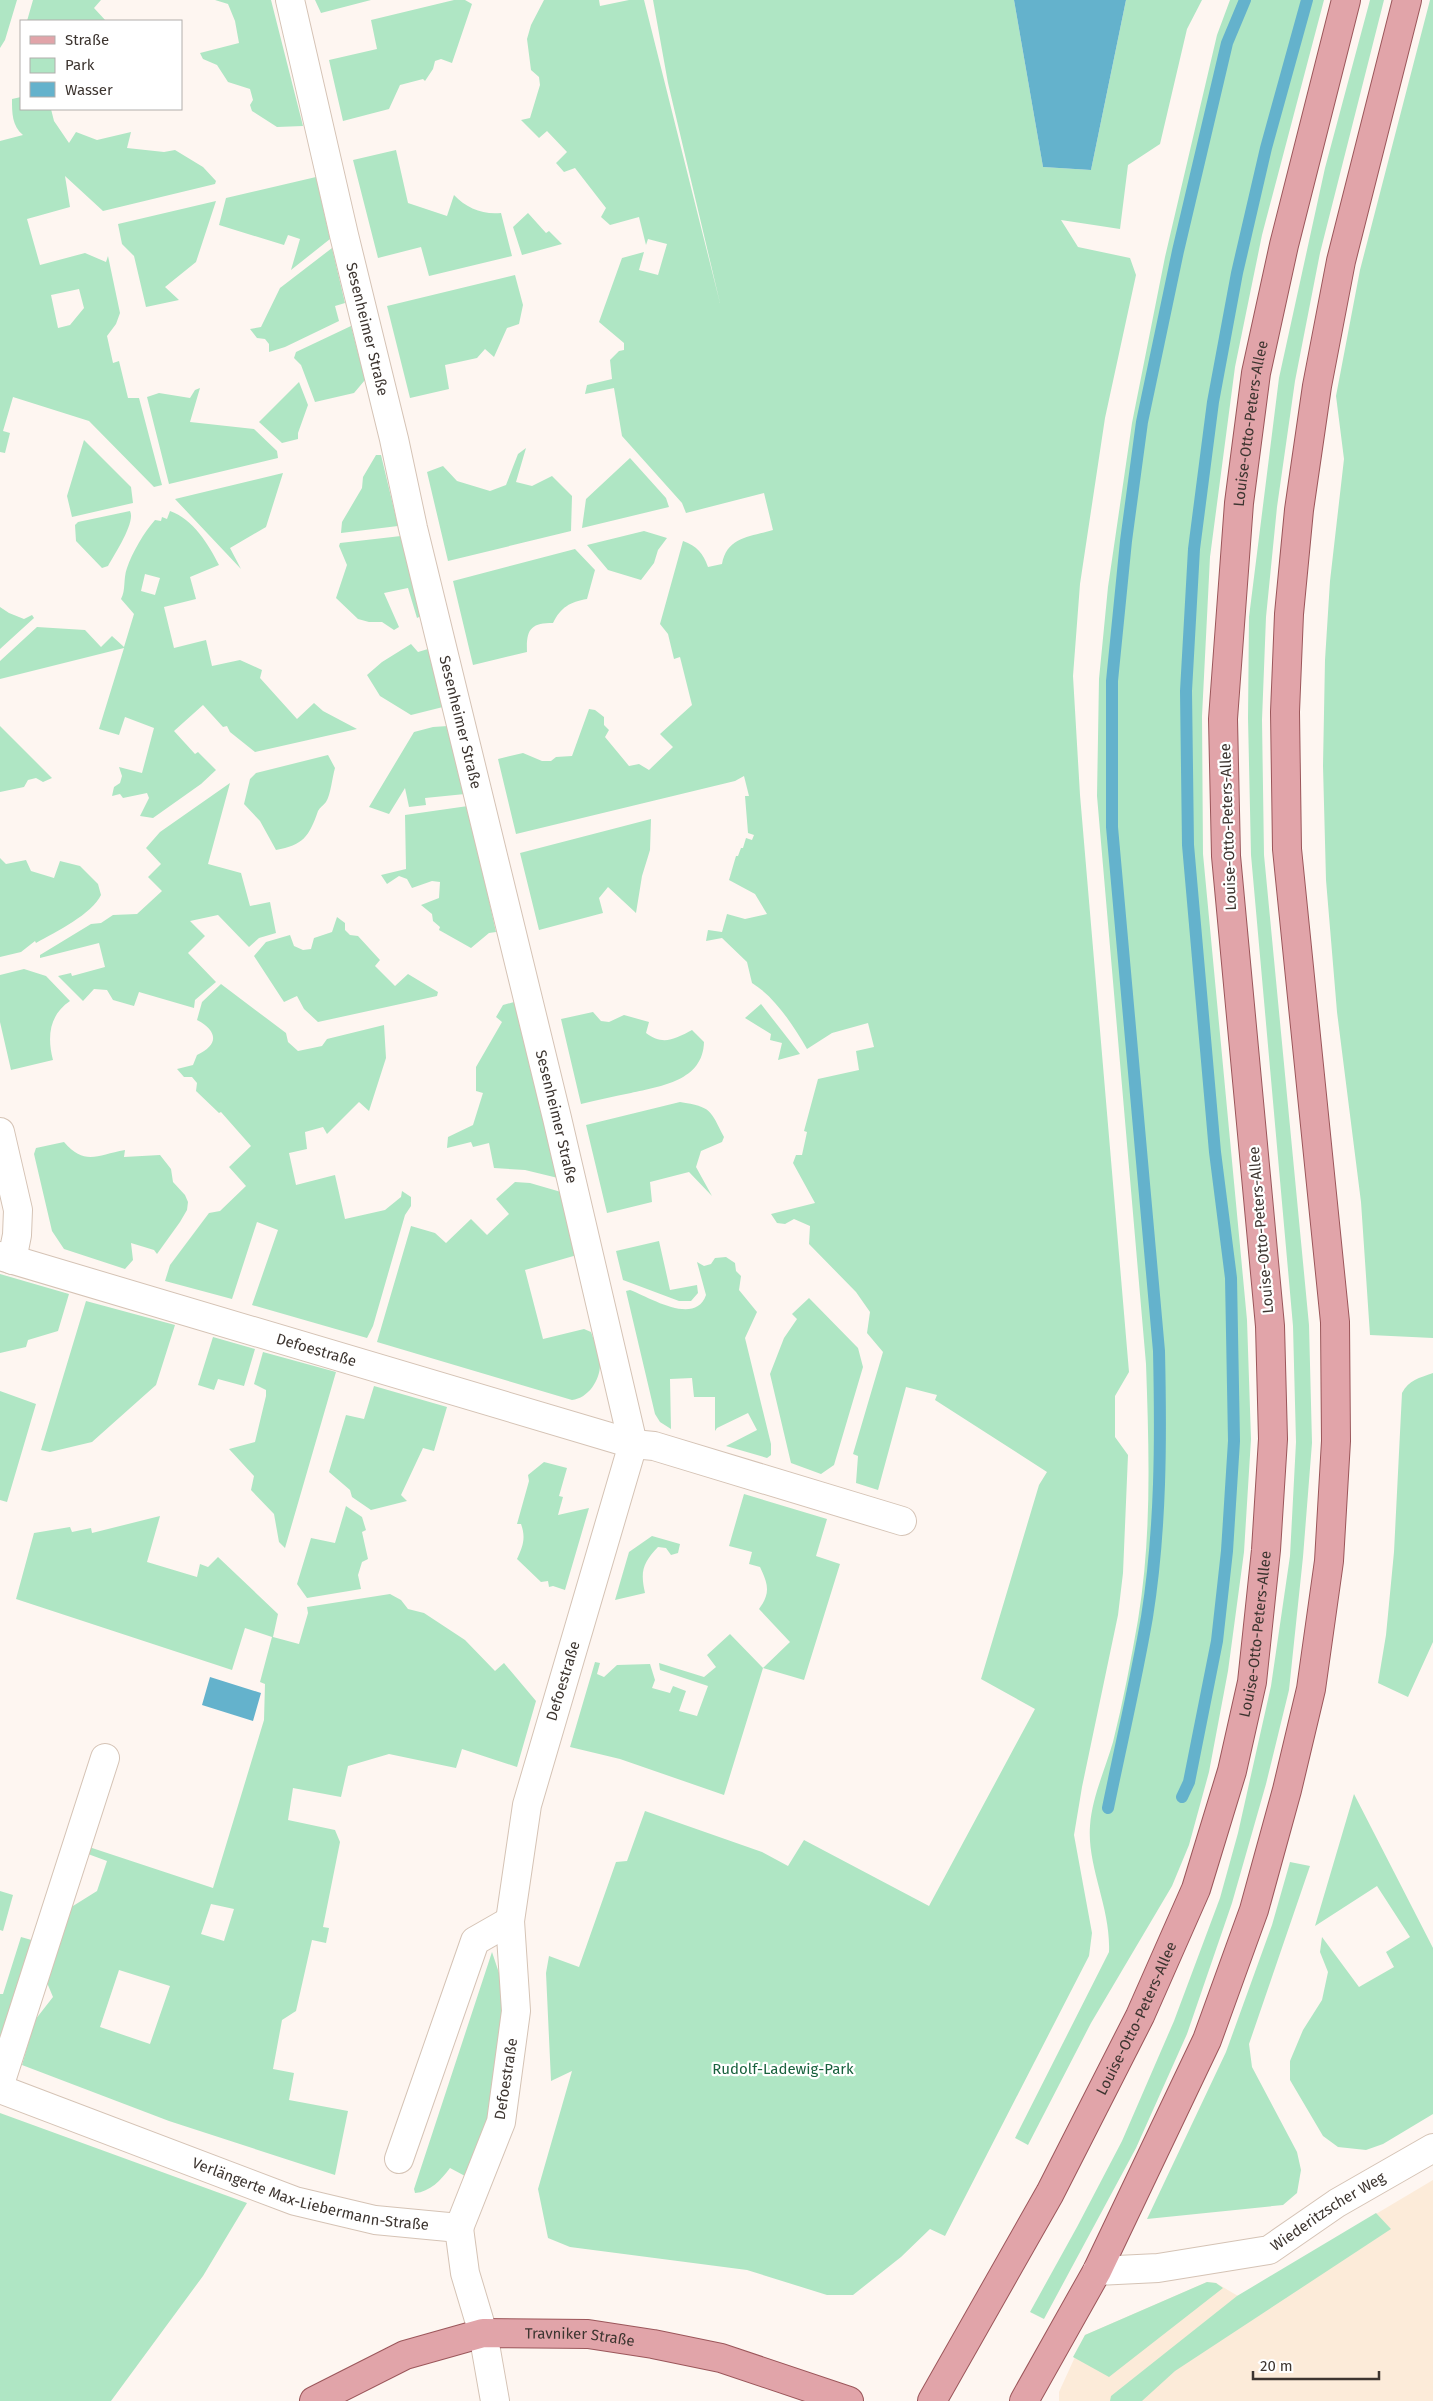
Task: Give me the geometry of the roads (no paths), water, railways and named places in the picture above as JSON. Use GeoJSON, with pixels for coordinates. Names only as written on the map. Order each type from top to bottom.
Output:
{"type":"FeatureCollection","features":[{"type":"Feature","properties":{"kind":"main road","name":"Louise-Otto-Peters-Allee"},"geometry":{"type":"LineString","coordinates":[[932,2401],[1050,2193],[1140,2016],[1196,1889],[1232,1771],[1252,1682],[1266,1550],[1273,1440],[1270,1326],[1226,856],[1224,710],[1239,503],[1256,373],[1284,245],[1346,0]]}},
{"type":"Feature","properties":{"kind":"main road"},"geometry":{"type":"LineString","coordinates":[[1024,2401],[1097,2271],[1207,2040],[1254,1910],[1287,1790],[1311,1689],[1329,1561],[1336,1441],[1335,1322],[1287,849],[1284,712],[1289,614],[1299,510],[1320,366],[1341,261],[1407,0]]}},
{"type":"Feature","properties":{"kind":"main road","name":"Travniker Straße"},"geometry":{"type":"LineString","coordinates":[[314,2401],[405,2355],[484,2333],[588,2334],[653,2344],[721,2358],[849,2401]]}},
{"type":"Feature","properties":{"kind":"street","name":"Sesenheimer Straße"},"geometry":{"type":"LineString","coordinates":[[290,0],[344,236],[394,439],[413,528],[558,1118],[633,1444]]}},
{"type":"Feature","properties":{"kind":"street"},"geometry":{"type":"LineString","coordinates":[[0,1132],[18,1210],[17,1235],[6,1258]]}},
{"type":"Feature","properties":{"kind":"street","name":"Defoestraße"},"geometry":{"type":"LineString","coordinates":[[6,1258],[633,1444],[654,1446],[902,1521]]}},
{"type":"Feature","properties":{"kind":"street","name":"Defoestraße"},"geometry":{"type":"LineString","coordinates":[[458,2228],[501,2122],[516,2011],[510,1921],[526,1805],[633,1444]]}},
{"type":"Feature","properties":{"kind":"street"},"geometry":{"type":"LineString","coordinates":[[0,2084],[105,1758]]}},
{"type":"Feature","properties":{"kind":"street"},"geometry":{"type":"LineString","coordinates":[[399,2158],[475,1941],[510,1921]]}},
{"type":"Feature","properties":{"kind":"street","name":"Verlängerte Max-Liebermann-Straße"},"geometry":{"type":"LineString","coordinates":[[0,2089],[296,2201],[375,2220],[458,2228]]}},
{"type":"Feature","properties":{"kind":"street","name":"Wiederitzscher Weg"},"geometry":{"type":"LineString","coordinates":[[1097,2271],[1158,2268],[1268,2250],[1337,2203],[1433,2148]]}},
{"type":"Feature","properties":{"kind":"street"},"geometry":{"type":"LineString","coordinates":[[458,2228],[465,2273],[484,2333],[495,2401]]}},
{"type":"Feature","properties":{"kind":"water"},"geometry":{"type":"Polygon","coordinates":[[[1014,0],[1126,0],[1091,170],[1043,167],[1014,0]]]}},
{"type":"Feature","properties":{"kind":"water"},"geometry":{"type":"Polygon","coordinates":[[[210,1677],[261,1693],[253,1721],[202,1705],[210,1677]]]}},
{"type":"Feature","properties":{"kind":"waterway"},"geometry":{"type":"LineString","coordinates":[[1108,1808],[1138,1665],[1152,1584],[1159,1484],[1160,1417],[1159,1351],[1112,827],[1112,681],[1126,541],[1142,422],[1178,251],[1227,43],[1245,0]]}},
{"type":"Feature","properties":{"kind":"waterway"},"geometry":{"type":"LineString","coordinates":[[1182,1797],[1189,1782],[1217,1641],[1227,1551],[1234,1441],[1231,1278],[1215,1152],[1188,845],[1186,691],[1194,549],[1213,402],[1237,273],[1266,148],[1307,0]]}},
{"type":"Feature","properties":{"kind":"park label","name":"Rudolf-Ladewig-Park"},"geometry":{"type":"Point","coordinates":[783,2069]}}]}
